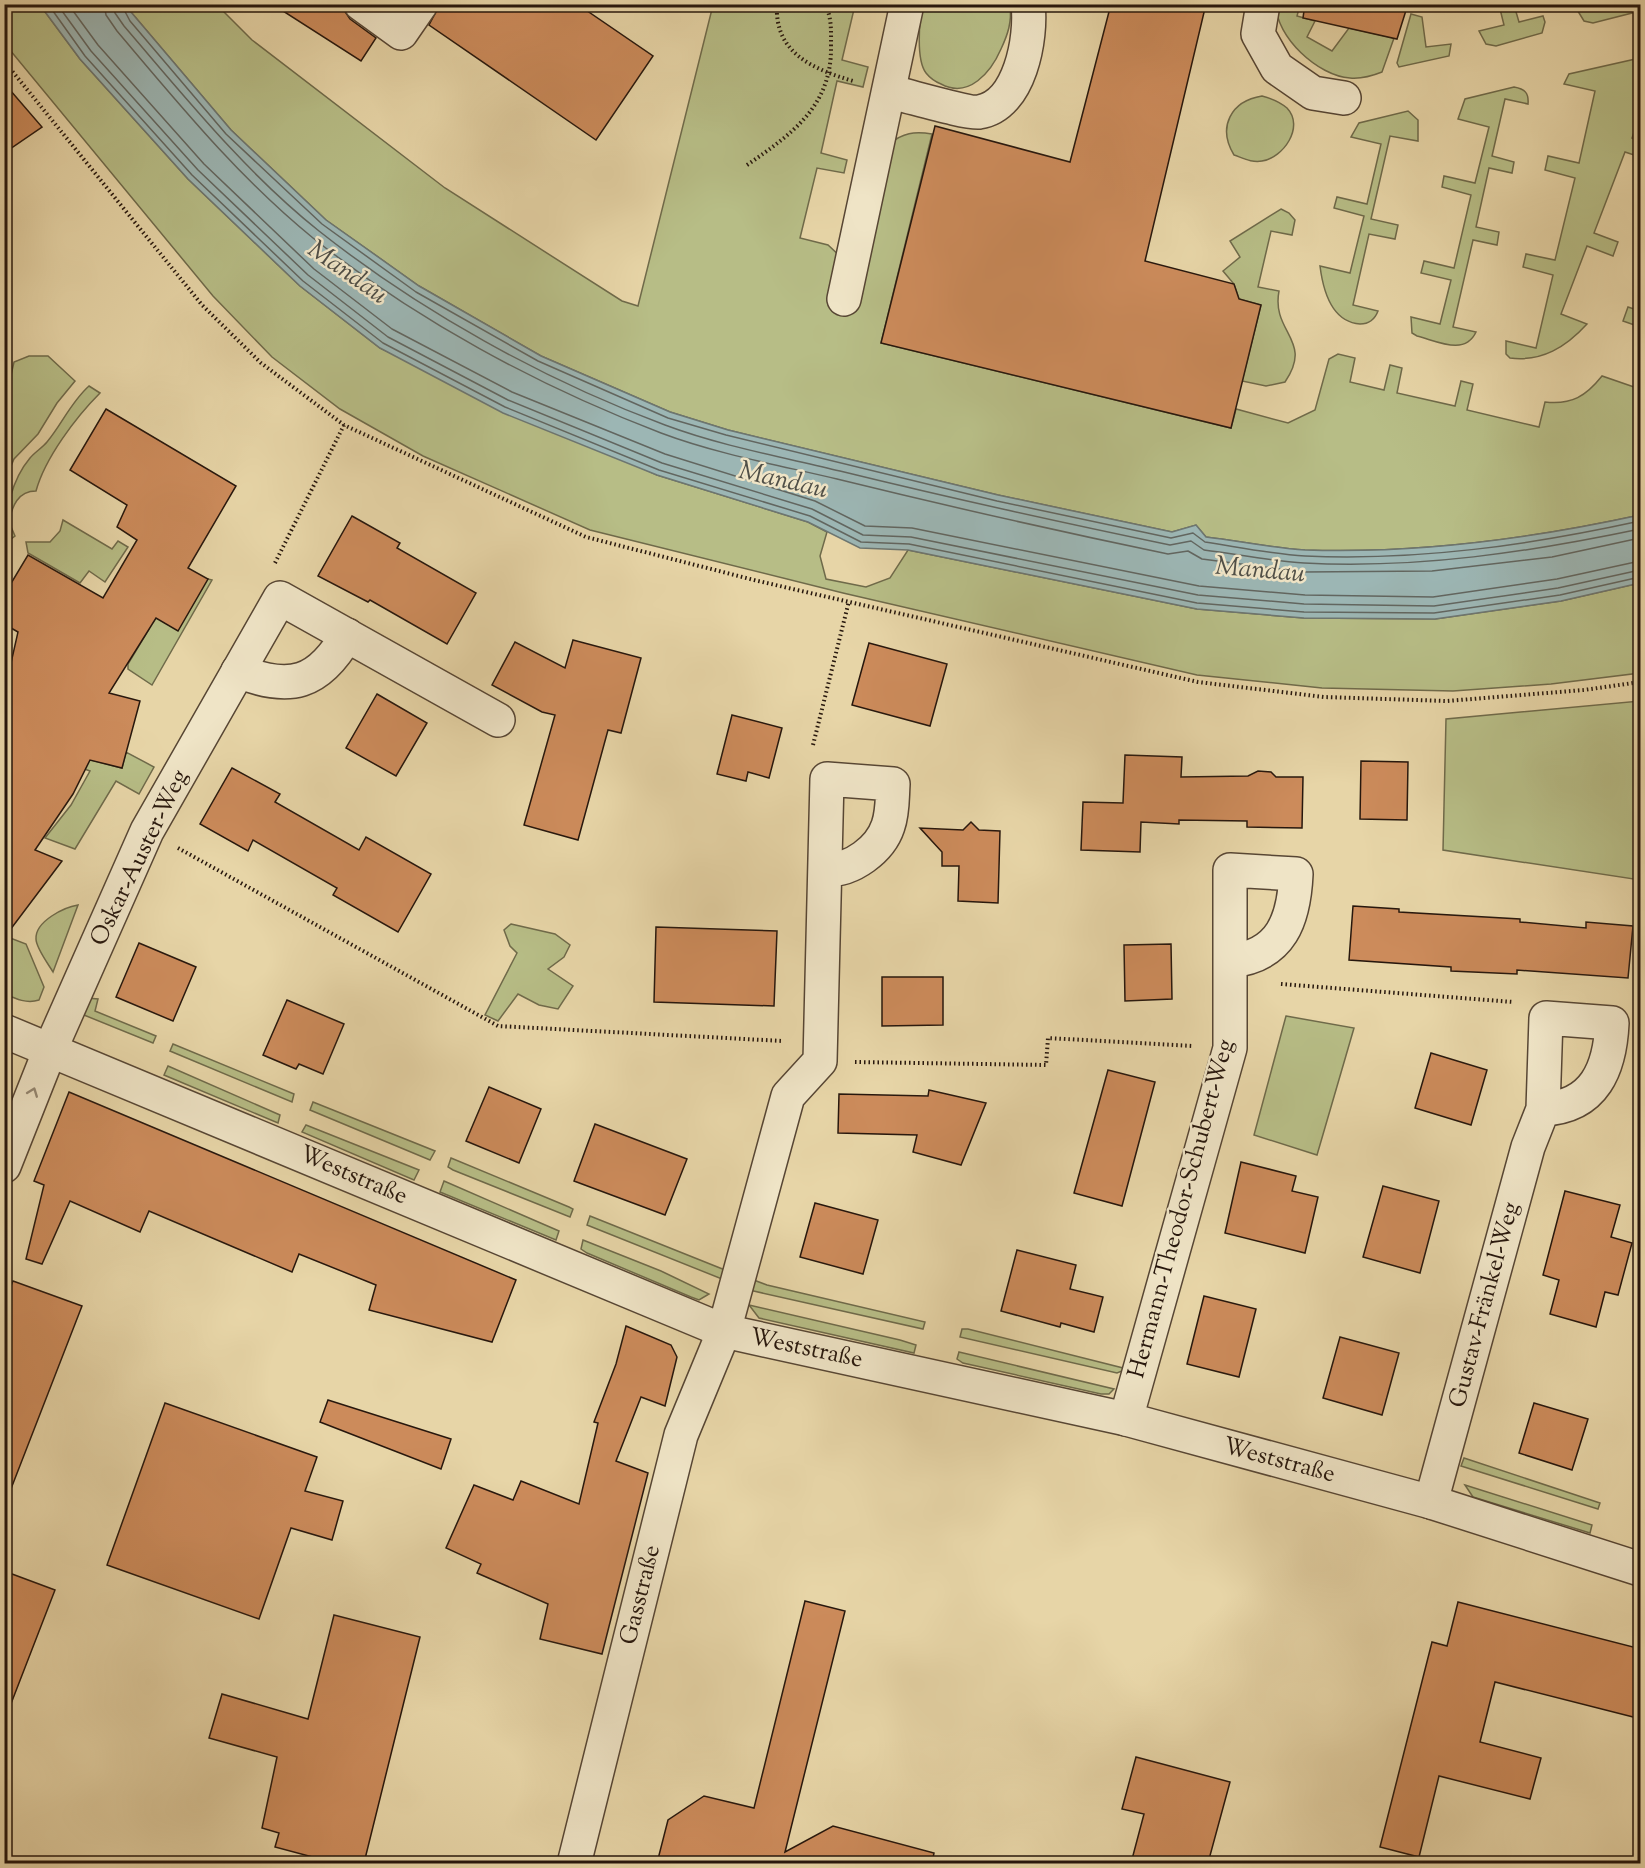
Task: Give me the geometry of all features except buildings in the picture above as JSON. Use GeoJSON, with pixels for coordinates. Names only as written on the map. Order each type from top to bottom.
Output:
{"type":"FeatureCollection","features":[{"type":"Feature","properties":{"kind":"street"},"geometry":{"type":"LineString","coordinates":[[360,4],[401,33],[421,4]]}},
{"type":"Feature","properties":{"kind":"street"},"geometry":{"type":"LineString","coordinates":[[844,299],[908,4]]}},
{"type":"Feature","properties":{"kind":"street"},"geometry":{"type":"LineString","coordinates":[[890,92],[978,113],[1001,103],[1022,67],[1031,26],[1028,4]]}},
{"type":"Feature","properties":{"kind":"street"},"geometry":{"type":"LineString","coordinates":[[1263,4],[1258,34],[1277,68],[1312,93],[1344,98]]}},
{"type":"Feature","properties":{"kind":"street"},"geometry":{"type":"LineString","coordinates":[[280,598],[498,720]]}},
{"type":"Feature","properties":{"kind":"street","name":"Oskar-Auster-Weg"},"geometry":{"type":"LineString","coordinates":[[4,1166],[50,1050],[147,831],[280,598]]}},
{"type":"Feature","properties":{"kind":"street"},"geometry":{"type":"LineString","coordinates":[[238,671],[255,678],[285,683],[309,679],[339,649],[347,635]]}},
{"type":"Feature","properties":{"kind":"street"},"geometry":{"type":"LineString","coordinates":[[820,1061],[827,870],[827,779],[893,783],[888,827],[874,848],[859,861],[827,870]]}},
{"type":"Feature","properties":{"kind":"street","name":"Hermann-Theodor-Schubert-Weg"},"geometry":{"type":"LineString","coordinates":[[1126,1419],[1230,1048],[1230,970]]}},
{"type":"Feature","properties":{"kind":"street","name":"Weststraße"},"geometry":{"type":"LineString","coordinates":[[4,1030],[724,1330],[1126,1419],[1431,1502],[1641,1569]]}},
{"type":"Feature","properties":{"kind":"street","name":"Gasstraße"},"geometry":{"type":"LineString","coordinates":[[574,1863],[681,1435],[724,1330],[788,1096],[820,1061]]}},
{"type":"Feature","properties":{"kind":"street","name":"Gustav-Fränkel-Weg"},"geometry":{"type":"LineString","coordinates":[[1431,1502],[1528,1148],[1543,1109]]}},
{"type":"Feature","properties":{"kind":"path"},"geometry":{"type":"LineString","coordinates":[[777,4],[780,33],[793,52],[816,69],[890,92]]}},
{"type":"Feature","properties":{"kind":"path"},"geometry":{"type":"LineString","coordinates":[[747,165],[791,134],[814,109],[831,63],[830,15],[825,4]]}},
{"type":"Feature","properties":{"kind":"path"},"geometry":{"type":"LineString","coordinates":[[4,61],[202,305],[261,363],[344,425],[586,537],[758,581],[1198,682],[1324,697],[1447,701],[1584,690],[1641,682]]}},
{"type":"Feature","properties":{"kind":"path"},"geometry":{"type":"LineString","coordinates":[[280,598],[272,568],[344,425]]}},
{"type":"Feature","properties":{"kind":"path"},"geometry":{"type":"LineString","coordinates":[[827,779],[811,756],[849,601]]}},
{"type":"Feature","properties":{"kind":"path"},"geometry":{"type":"LineString","coordinates":[[147,831],[498,1026],[781,1040],[820,1061],[1047,1065],[1048,1038],[1230,1048]]}},
{"type":"Feature","properties":{"kind":"path"},"geometry":{"type":"LineString","coordinates":[[1230,970],[1525,1003]]}},
{"type":"Feature","properties":{"kind":"green space"},"geometry":{"type":"Polygon","coordinates":[[[4,5],[40,5],[80,59],[188,179],[300,286],[380,348],[657,475],[808,522],[827,532],[820,556],[826,579],[866,587],[890,578],[908,550],[1197,609],[1304,618],[1435,619],[1561,601],[1640,583],[1640,673],[1551,684],[1453,691],[1322,688],[1197,675],[843,593],[590,530],[423,456],[340,409],[272,357],[213,296],[5,44],[4,5]]]}},
{"type":"Feature","properties":{"kind":"green space"},"geometry":{"type":"Polygon","coordinates":[[[125,5],[217,5],[252,40],[445,188],[622,301],[638,306],[713,5],[855,5],[842,60],[868,67],[863,87],[837,81],[821,153],[847,160],[844,173],[817,168],[800,238],[828,245],[842,258],[889,144],[909,134],[932,134],[881,343],[1231,428],[1236,409],[1288,423],[1315,410],[1329,359],[1338,354],[1355,358],[1350,382],[1384,390],[1390,365],[1402,368],[1397,393],[1455,406],[1461,381],[1473,384],[1467,410],[1539,427],[1545,402],[1555,403],[1578,398],[1602,376],[1634,387],[1640,369],[1640,515],[1516,538],[1474,543],[1390,550],[1293,549],[1206,537],[1196,525],[1172,532],[998,495],[728,430],[670,412],[541,356],[419,286],[326,220],[231,130],[125,5]]]}},
{"type":"Feature","properties":{"kind":"green space"},"geometry":{"type":"Polygon","coordinates":[[[923,5],[1010,5],[1010,22],[1003,44],[997,58],[978,81],[970,86],[951,88],[937,82],[926,73],[920,50],[920,20],[923,5]]]}},
{"type":"Feature","properties":{"kind":"green space"},"geometry":{"type":"Polygon","coordinates":[[[1276,5],[1300,5],[1297,16],[1315,21],[1307,37],[1332,51],[1349,28],[1394,38],[1382,72],[1366,77],[1350,78],[1325,70],[1301,53],[1291,42],[1283,30],[1276,5]]]}},
{"type":"Feature","properties":{"kind":"green space"},"geometry":{"type":"Polygon","coordinates":[[[1499,5],[1514,5],[1519,22],[1543,16],[1545,22],[1542,33],[1496,46],[1486,44],[1479,31],[1504,25],[1499,5]]]}},
{"type":"Feature","properties":{"kind":"green space"},"geometry":{"type":"Polygon","coordinates":[[[1592,5],[1640,5],[1640,7],[1636,12],[1593,23],[1584,21],[1576,8],[1592,5]]]}},
{"type":"Feature","properties":{"kind":"green space"},"geometry":{"type":"Polygon","coordinates":[[[1411,14],[1422,17],[1426,47],[1451,44],[1449,56],[1399,67],[1397,63],[1411,14]]]}},
{"type":"Feature","properties":{"kind":"green space"},"geometry":{"type":"Polygon","coordinates":[[[1640,58],[1640,115],[1632,138],[1640,142],[1640,157],[1625,152],[1594,233],[1618,242],[1613,256],[1587,246],[1561,314],[1587,324],[1571,340],[1553,351],[1533,358],[1510,358],[1506,354],[1506,341],[1536,348],[1553,275],[1523,267],[1526,254],[1555,260],[1575,178],[1545,170],[1548,156],[1579,163],[1595,91],[1564,84],[1569,74],[1640,58]]]}},
{"type":"Feature","properties":{"kind":"green space"},"geometry":{"type":"Polygon","coordinates":[[[1514,87],[1526,92],[1528,104],[1505,99],[1492,156],[1514,162],[1512,173],[1489,168],[1476,227],[1499,232],[1497,245],[1473,240],[1453,327],[1476,332],[1471,339],[1458,345],[1417,336],[1412,333],[1411,317],[1440,324],[1451,280],[1421,273],[1424,261],[1454,268],[1471,195],[1442,187],[1444,176],[1475,183],[1489,127],[1458,119],[1465,99],[1514,87]]]}},
{"type":"Feature","properties":{"kind":"green space"},"geometry":{"type":"Polygon","coordinates":[[[1262,96],[1275,100],[1287,108],[1294,124],[1293,132],[1284,148],[1270,159],[1248,160],[1234,155],[1229,145],[1227,125],[1235,109],[1242,103],[1262,96]]]}},
{"type":"Feature","properties":{"kind":"green space"},"geometry":{"type":"Polygon","coordinates":[[[1408,111],[1418,120],[1418,141],[1390,136],[1371,219],[1398,225],[1395,239],[1369,234],[1353,305],[1378,311],[1374,319],[1367,323],[1350,322],[1336,311],[1331,303],[1320,266],[1350,273],[1364,216],[1334,208],[1337,197],[1367,204],[1381,144],[1351,137],[1359,123],[1408,111]]]}},
{"type":"Feature","properties":{"kind":"green space"},"geometry":{"type":"Polygon","coordinates":[[[1281,209],[1295,220],[1292,235],[1271,231],[1258,287],[1279,291],[1278,305],[1294,346],[1295,356],[1293,368],[1285,382],[1266,386],[1242,381],[1261,305],[1239,299],[1234,284],[1223,271],[1240,257],[1230,241],[1281,209]]]}},
{"type":"Feature","properties":{"kind":"green space"},"geometry":{"type":"Polygon","coordinates":[[[1628,307],[1640,311],[1640,327],[1623,321],[1628,307]]]}},
{"type":"Feature","properties":{"kind":"green space"},"geometry":{"type":"Polygon","coordinates":[[[29,356],[48,356],[75,381],[57,403],[38,434],[14,459],[5,480],[5,401],[14,362],[29,356]]]}},
{"type":"Feature","properties":{"kind":"green space"},"geometry":{"type":"Polygon","coordinates":[[[89,386],[100,393],[62,439],[46,465],[36,491],[25,494],[17,500],[9,522],[15,536],[11,539],[8,530],[8,508],[19,475],[30,458],[47,442],[77,399],[89,386]]]}},
{"type":"Feature","properties":{"kind":"green space"},"geometry":{"type":"Polygon","coordinates":[[[63,520],[112,549],[118,541],[128,547],[105,582],[89,571],[80,583],[28,553],[26,542],[50,542],[60,531],[63,520]]]}},
{"type":"Feature","properties":{"kind":"green space"},"geometry":{"type":"Polygon","coordinates":[[[212,580],[152,685],[128,669],[128,664],[149,629],[114,594],[212,580]]]}},
{"type":"Feature","properties":{"kind":"green space"},"geometry":{"type":"Polygon","coordinates":[[[1640,701],[1640,880],[1443,850],[1446,719],[1640,701]]]}},
{"type":"Feature","properties":{"kind":"green space"},"geometry":{"type":"Polygon","coordinates":[[[56,751],[122,768],[126,752],[154,767],[139,794],[116,781],[75,849],[45,838],[71,805],[90,771],[79,767],[56,751]]]}},
{"type":"Feature","properties":{"kind":"green space"},"geometry":{"type":"Polygon","coordinates":[[[78,905],[53,972],[38,947],[37,932],[40,926],[52,916],[78,905]]]}},
{"type":"Feature","properties":{"kind":"green space"},"geometry":{"type":"Polygon","coordinates":[[[511,924],[555,934],[570,945],[564,957],[548,969],[573,986],[558,1009],[539,1005],[518,994],[498,1021],[485,1015],[517,953],[510,946],[504,930],[511,924]]]}},
{"type":"Feature","properties":{"kind":"green space"},"geometry":{"type":"Polygon","coordinates":[[[5,936],[26,944],[44,987],[39,1000],[26,1001],[5,994],[5,936]]]}},
{"type":"Feature","properties":{"kind":"green space"},"geometry":{"type":"Polygon","coordinates":[[[87,998],[98,999],[95,1011],[156,1036],[153,1043],[79,1013],[87,998]]]}},
{"type":"Feature","properties":{"kind":"green space"},"geometry":{"type":"Polygon","coordinates":[[[1286,1016],[1354,1028],[1317,1155],[1254,1135],[1286,1016]]]}},
{"type":"Feature","properties":{"kind":"green space"},"geometry":{"type":"Polygon","coordinates":[[[173,1044],[294,1094],[292,1102],[170,1051],[173,1044]]]}},
{"type":"Feature","properties":{"kind":"green space"},"geometry":{"type":"Polygon","coordinates":[[[168,1066],[280,1115],[278,1123],[164,1075],[168,1066]]]}},
{"type":"Feature","properties":{"kind":"green space"},"geometry":{"type":"Polygon","coordinates":[[[313,1102],[435,1151],[430,1160],[310,1110],[313,1102]]]}},
{"type":"Feature","properties":{"kind":"green space"},"geometry":{"type":"Polygon","coordinates":[[[306,1125],[419,1170],[414,1180],[302,1132],[306,1125]]]}},
{"type":"Feature","properties":{"kind":"green space"},"geometry":{"type":"Polygon","coordinates":[[[451,1158],[569,1207],[573,1209],[570,1217],[453,1170],[448,1167],[451,1158]]]}},
{"type":"Feature","properties":{"kind":"green space"},"geometry":{"type":"Polygon","coordinates":[[[444,1181],[559,1231],[556,1240],[440,1192],[444,1181]]]}},
{"type":"Feature","properties":{"kind":"green space"},"geometry":{"type":"Polygon","coordinates":[[[590,1216],[725,1270],[722,1279],[587,1225],[590,1216]]]}},
{"type":"Feature","properties":{"kind":"green space"},"geometry":{"type":"Polygon","coordinates":[[[583,1240],[661,1271],[709,1294],[699,1300],[587,1253],[581,1249],[583,1240]]]}},
{"type":"Feature","properties":{"kind":"green space"},"geometry":{"type":"Polygon","coordinates":[[[751,1279],[767,1285],[925,1322],[923,1329],[749,1290],[751,1279]]]}},
{"type":"Feature","properties":{"kind":"green space"},"geometry":{"type":"Polygon","coordinates":[[[749,1305],[900,1340],[916,1345],[914,1353],[759,1318],[749,1305]]]}},
{"type":"Feature","properties":{"kind":"green space"},"geometry":{"type":"Polygon","coordinates":[[[962,1329],[1127,1369],[1117,1373],[960,1337],[962,1329]]]}},
{"type":"Feature","properties":{"kind":"green space"},"geometry":{"type":"Polygon","coordinates":[[[959,1352],[1114,1389],[1109,1394],[1101,1394],[963,1363],[957,1359],[959,1352]]]}},
{"type":"Feature","properties":{"kind":"green space"},"geometry":{"type":"Polygon","coordinates":[[[1464,1458],[1600,1503],[1598,1509],[1461,1466],[1464,1458]]]}},
{"type":"Feature","properties":{"kind":"green space"},"geometry":{"type":"Polygon","coordinates":[[[1465,1485],[1592,1525],[1590,1533],[1473,1497],[1465,1485]]]}},
{"type":"Feature","properties":{"kind":"water","name":"Mandau"},"geometry":{"type":"Polygon","coordinates":[[[40,5],[125,5],[231,130],[326,220],[419,286],[541,356],[670,412],[728,430],[998,495],[1172,532],[1196,525],[1206,537],[1293,549],[1390,550],[1474,543],[1599,524],[1640,515],[1640,583],[1561,601],[1435,619],[1304,618],[1197,609],[908,550],[860,548],[808,522],[657,475],[503,413],[380,348],[300,286],[188,179],[80,59],[40,5]]]}}]}
